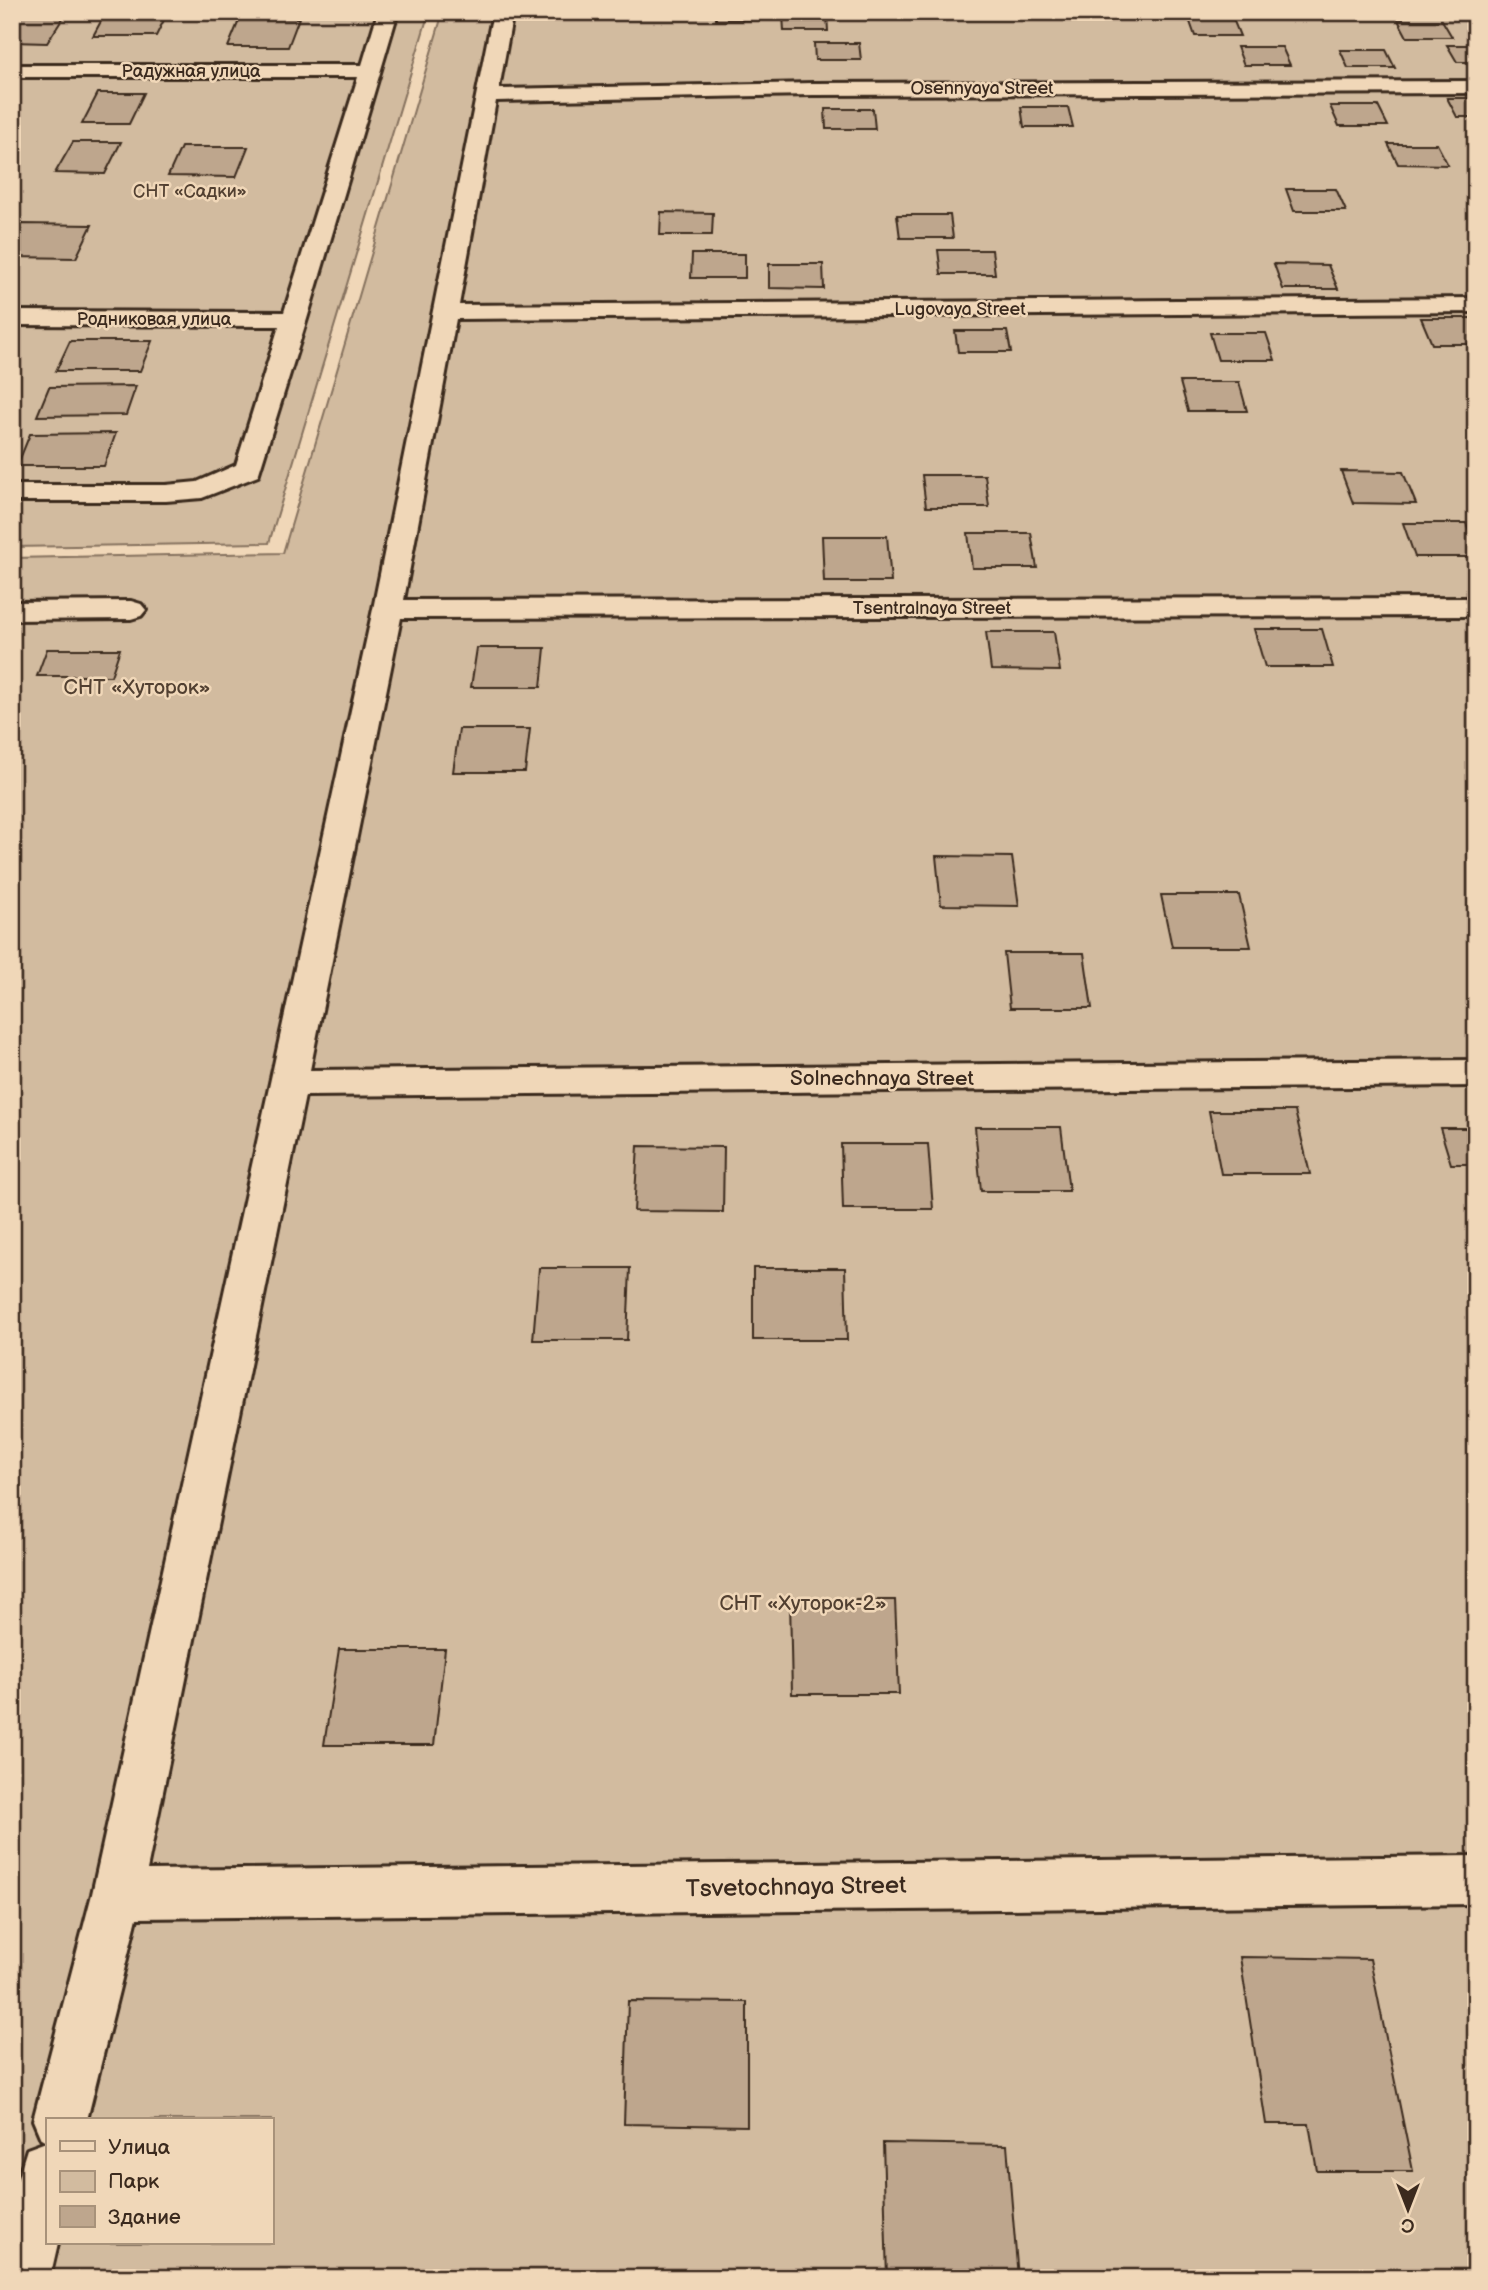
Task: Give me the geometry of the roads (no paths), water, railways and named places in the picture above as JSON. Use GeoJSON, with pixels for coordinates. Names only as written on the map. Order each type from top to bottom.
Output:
{"type":"FeatureCollection","features":[{"type":"Feature","properties":{"kind":"street"},"geometry":{"type":"LineString","coordinates":[[12,493],[166,493],[202,490],[248,470],[388,12]]}},
{"type":"Feature","properties":{"kind":"street"},"geometry":{"type":"LineString","coordinates":[[61,2118],[117,1894],[289,1083],[388,609],[503,12]]}},
{"type":"Feature","properties":{"kind":"street","name":"Радужная улица"},"geometry":{"type":"LineString","coordinates":[[12,71],[370,71]]}},
{"type":"Feature","properties":{"kind":"street","name":"Osennyaya Street"},"geometry":{"type":"LineString","coordinates":[[489,95],[813,89],[1476,87]]}},
{"type":"Feature","properties":{"kind":"street","name":"Lugovaya Street"},"geometry":{"type":"LineString","coordinates":[[445,312],[1476,305]]}},
{"type":"Feature","properties":{"kind":"street","name":"Родниковая улица"},"geometry":{"type":"LineString","coordinates":[[12,318],[295,319]]}},
{"type":"Feature","properties":{"kind":"street","name":"Tsentralnaya Street"},"geometry":{"type":"LineString","coordinates":[[388,609],[1476,607]]}},
{"type":"Feature","properties":{"kind":"street"},"geometry":{"type":"LineString","coordinates":[[12,611],[131,610]]}},
{"type":"Feature","properties":{"kind":"street","name":"Solnechnaya Street"},"geometry":{"type":"LineString","coordinates":[[289,1083],[1476,1073]]}},
{"type":"Feature","properties":{"kind":"street","name":"Tsvetochnaya Street"},"geometry":{"type":"LineString","coordinates":[[117,1894],[1476,1880]]}},
{"type":"Feature","properties":{"kind":"street"},"geometry":{"type":"LineString","coordinates":[[21,2278],[46,2173]]}},
{"type":"Feature","properties":{"kind":"park label","name":"СНТ «Садки»"},"geometry":{"type":"Point","coordinates":[190,191]}},
{"type":"Feature","properties":{"kind":"park label","name":"СНТ «Хуторок»"},"geometry":{"type":"Point","coordinates":[137,687]}},
{"type":"Feature","properties":{"kind":"park label","name":"СНТ «Хуторок-2»"},"geometry":{"type":"Point","coordinates":[803,1603]}}]}
